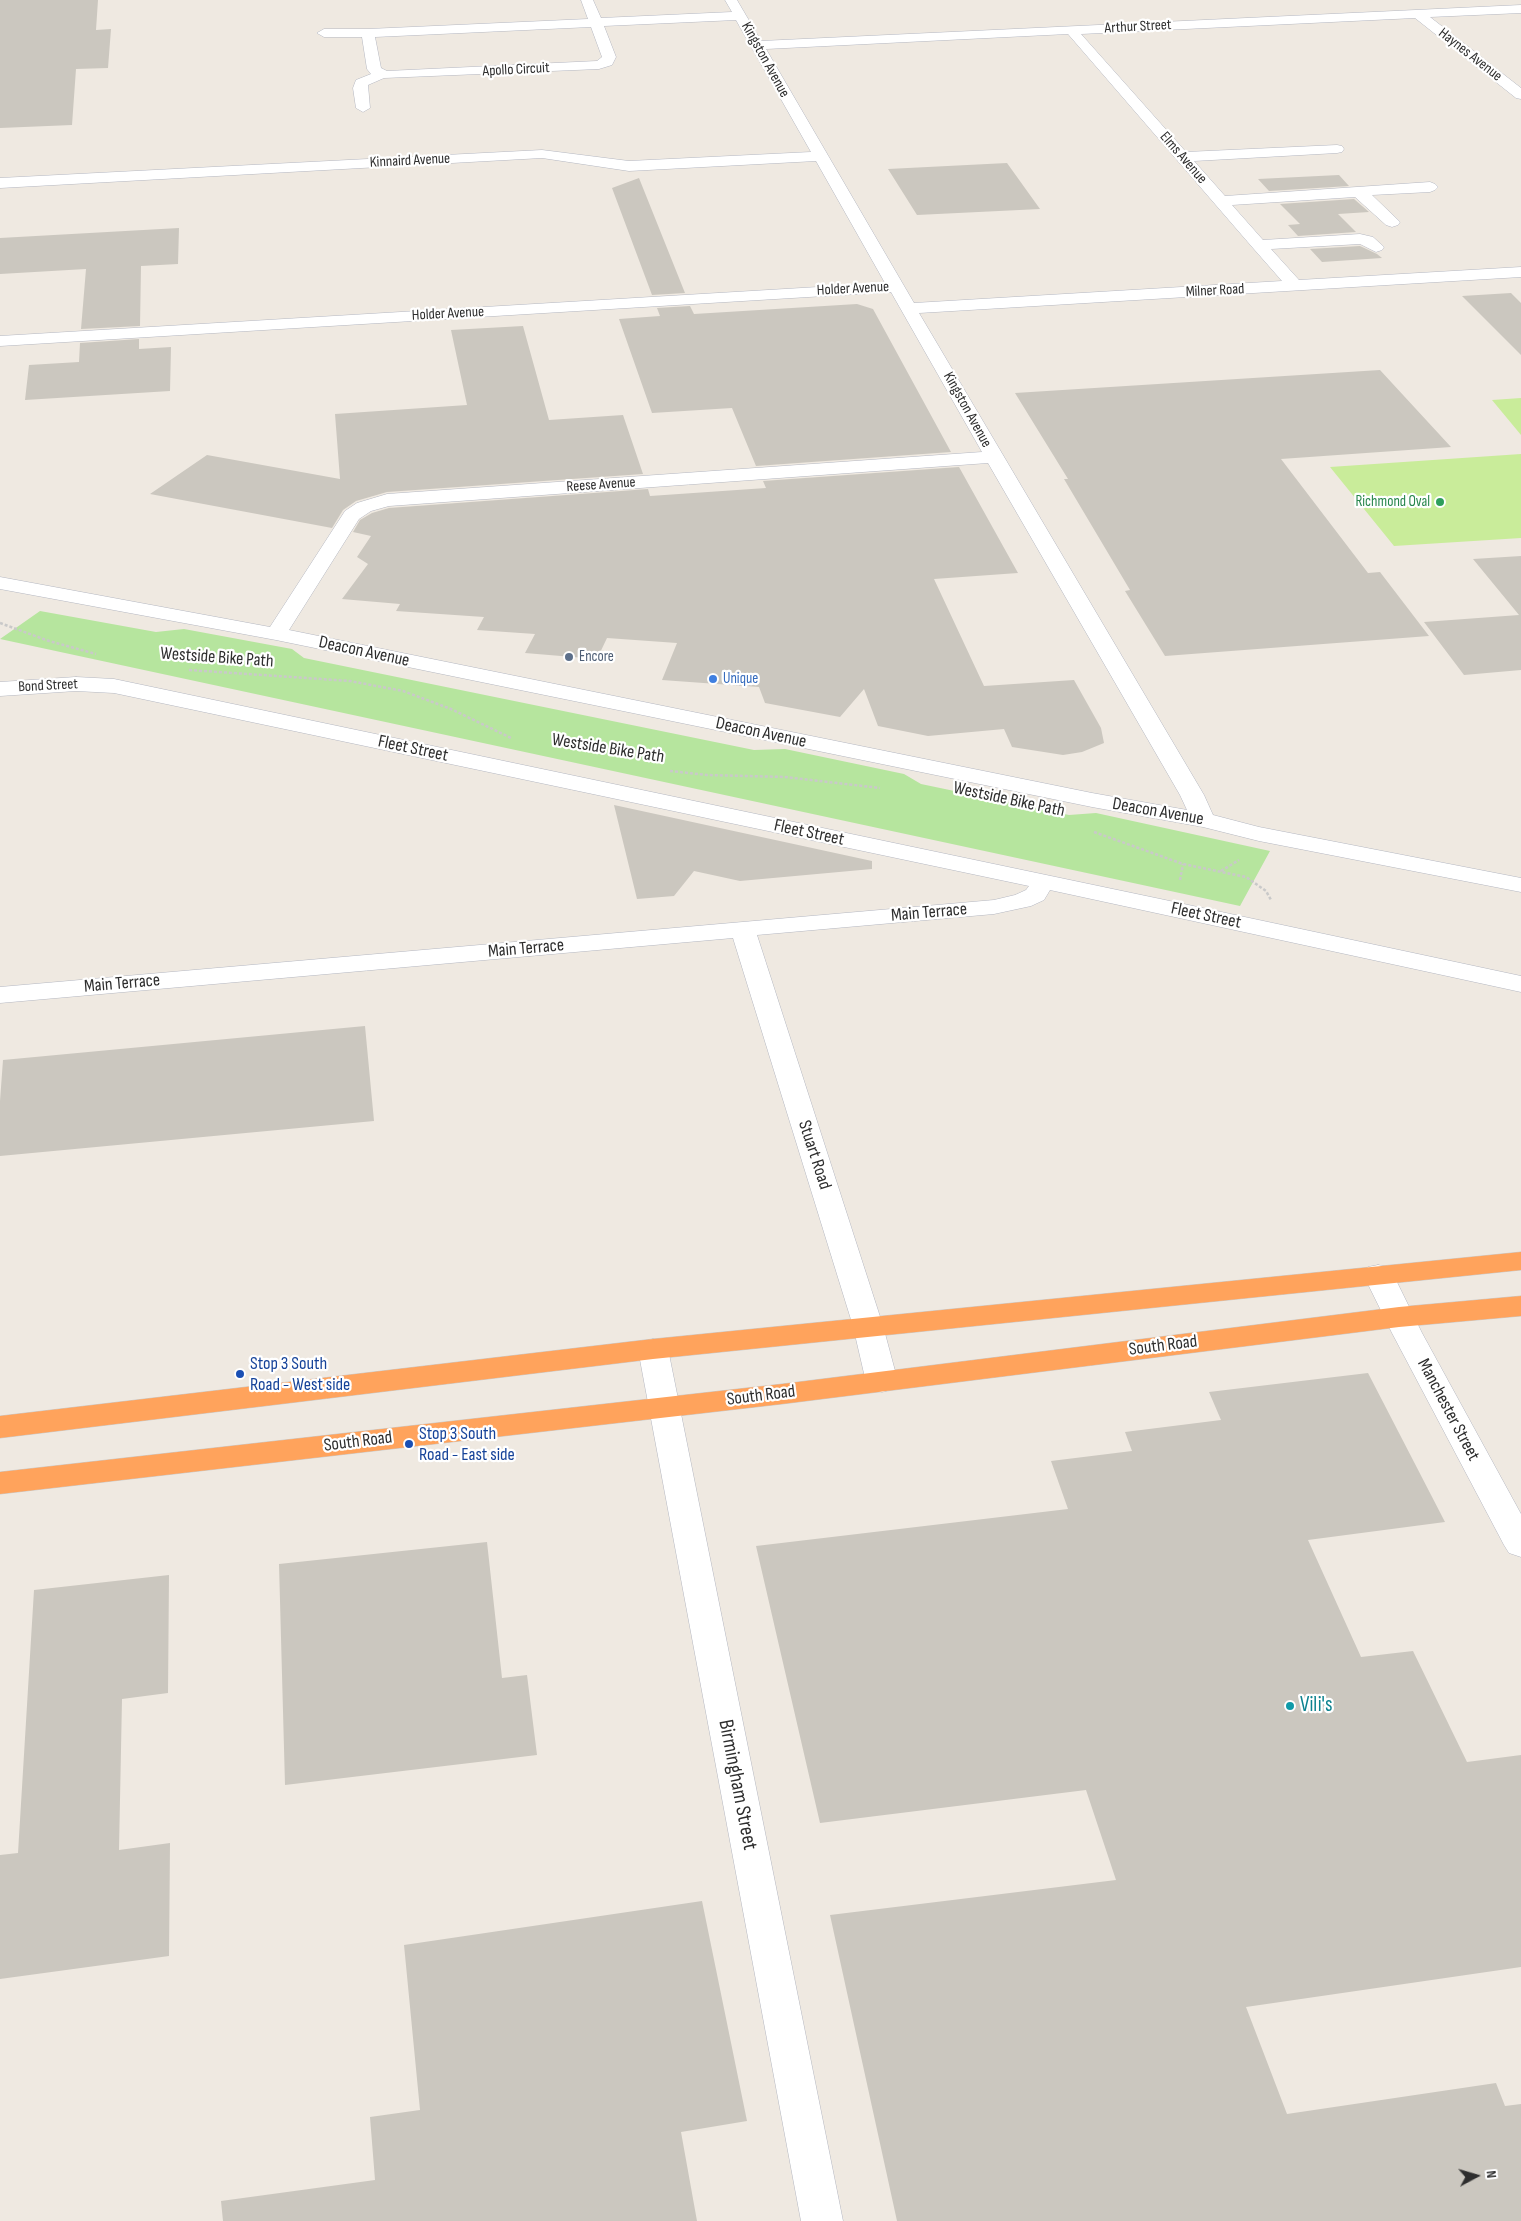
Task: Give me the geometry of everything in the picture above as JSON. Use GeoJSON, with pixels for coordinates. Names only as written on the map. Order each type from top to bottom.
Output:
{"type":"FeatureCollection","features":[{"type":"Feature","properties":{"kind":"highway"},"geometry":{"type":"LineString","coordinates":[[0,1427],[653,1349],[1521,1261]]}},
{"type":"Feature","properties":{"kind":"highway","name":"South Road"},"geometry":{"type":"LineString","coordinates":[[0,1483],[882,1382],[1399,1316],[1521,1306]]}},
{"type":"Feature","properties":{"kind":"street"},"geometry":{"type":"LineString","coordinates":[[587,0],[596,22]]}},
{"type":"Feature","properties":{"kind":"street","name":"Kingston Avenue"},"geometry":{"type":"LineString","coordinates":[[731,0],[910,308],[994,457],[1192,795],[1203,820]]}},
{"type":"Feature","properties":{"kind":"street"},"geometry":{"type":"LineString","coordinates":[[1265,7],[1280,20]]}},
{"type":"Feature","properties":{"kind":"street","name":"Arthur Street"},"geometry":{"type":"LineString","coordinates":[[756,45],[1521,9]]}},
{"type":"Feature","properties":{"kind":"street","name":"Haynes Avenue"},"geometry":{"type":"LineString","coordinates":[[1418,14],[1521,95]]}},
{"type":"Feature","properties":{"kind":"street"},"geometry":{"type":"LineString","coordinates":[[324,33],[368,33],[740,16]]}},
{"type":"Feature","properties":{"kind":"street","name":"Apollo Circuit"},"geometry":{"type":"LineString","coordinates":[[382,74],[399,76],[599,65],[607,62],[609,57],[596,22]]}},
{"type":"Feature","properties":{"kind":"street","name":"Elms Avenue"},"geometry":{"type":"LineString","coordinates":[[1071,30],[1295,286]]}},
{"type":"Feature","properties":{"kind":"street"},"geometry":{"type":"LineString","coordinates":[[368,33],[374,69],[382,74]]}},
{"type":"Feature","properties":{"kind":"street"},"geometry":{"type":"LineString","coordinates":[[363,108],[361,83],[382,74]]}},
{"type":"Feature","properties":{"kind":"street"},"geometry":{"type":"LineString","coordinates":[[1324,136],[1338,149],[1347,161]]}},
{"type":"Feature","properties":{"kind":"street"},"geometry":{"type":"LineString","coordinates":[[1182,157],[1338,149]]}},
{"type":"Feature","properties":{"kind":"street","name":"Kinnaird Avenue"},"geometry":{"type":"LineString","coordinates":[[0,183],[542,154],[629,166],[820,156]]}},
{"type":"Feature","properties":{"kind":"street"},"geometry":{"type":"LineString","coordinates":[[1220,201],[1430,187]]}},
{"type":"Feature","properties":{"kind":"street"},"geometry":{"type":"LineString","coordinates":[[1359,192],[1392,222]]}},
{"type":"Feature","properties":{"kind":"street"},"geometry":{"type":"LineString","coordinates":[[1259,245],[1360,239],[1367,240],[1376,246]]}},
{"type":"Feature","properties":{"kind":"street","name":"Milner Road"},"geometry":{"type":"LineString","coordinates":[[910,308],[1521,272]]}},
{"type":"Feature","properties":{"kind":"street","name":"Holder Avenue"},"geometry":{"type":"LineString","coordinates":[[0,341],[897,287]]}},
{"type":"Feature","properties":{"kind":"street","name":"Reese Avenue"},"geometry":{"type":"LineString","coordinates":[[276,634],[352,515],[364,507],[387,500],[994,457]]}},
{"type":"Feature","properties":{"kind":"street","name":"Deacon Avenue"},"geometry":{"type":"LineString","coordinates":[[0,583],[276,634],[1092,800],[1203,820],[1259,834],[1521,885]]}},
{"type":"Feature","properties":{"kind":"street","name":"Bond Street"},"geometry":{"type":"LineString","coordinates":[[0,689],[97,684]]}},
{"type":"Feature","properties":{"kind":"street","name":"Fleet Street"},"geometry":{"type":"LineString","coordinates":[[97,684],[114,686],[1166,907],[1521,984]]}},
{"type":"Feature","properties":{"kind":"street","name":"Main Terrace"},"geometry":{"type":"LineString","coordinates":[[0,995],[994,907],[1022,901],[1035,895],[1044,882]]}},
{"type":"Feature","properties":{"kind":"street","name":"Stuart Road"},"geometry":{"type":"LineString","coordinates":[[742,930],[868,1326],[882,1382]]}},
{"type":"Feature","properties":{"kind":"street","name":"Manchester Street"},"geometry":{"type":"LineString","coordinates":[[1378,1274],[1521,1545]]}},
{"type":"Feature","properties":{"kind":"street","name":"Birmingham Street"},"geometry":{"type":"LineString","coordinates":[[653,1349],[822,2221]]}},
{"type":"Feature","properties":{"kind":"path"},"geometry":{"type":"LineString","coordinates":[[0,623],[49,641],[98,654]]}},
{"type":"Feature","properties":{"kind":"path","name":"Westside Bike Path"},"geometry":{"type":"LineString","coordinates":[[188,670],[350,681],[403,691],[451,709],[518,742]]}},
{"type":"Feature","properties":{"kind":"path","name":"Westside Bike Path"},"geometry":{"type":"LineString","coordinates":[[668,771],[707,775],[810,779],[886,789]]}},
{"type":"Feature","properties":{"kind":"path","name":"Westside Bike Path"},"geometry":{"type":"LineString","coordinates":[[1087,830],[1183,864],[1220,871]]}},
{"type":"Feature","properties":{"kind":"green space"},"geometry":{"type":"Polygon","coordinates":[[[1521,398],[1521,435],[1492,400],[1521,398]]]}},
{"type":"Feature","properties":{"kind":"green space","name":"Richmond Oval"},"geometry":{"type":"Polygon","coordinates":[[[1521,454],[1521,538],[1394,546],[1330,467],[1521,454]]]}},
{"type":"Feature","properties":{"kind":"green space"},"geometry":{"type":"Polygon","coordinates":[[[40,611],[156,632],[184,629],[292,649],[304,658],[754,750],[785,749],[904,774],[921,784],[1069,815],[1096,813],[1270,851],[1240,906],[0,639],[40,611]]]}},
{"type":"Feature","properties":{"kind":"building"},"geometry":{"type":"Polygon","coordinates":[[[0,0],[98,0],[96,30],[111,29],[108,68],[76,69],[72,125],[0,128],[0,0]]]}},
{"type":"Feature","properties":{"kind":"building"},"geometry":{"type":"Polygon","coordinates":[[[1007,163],[1040,209],[917,215],[888,169],[1007,163]]]}},
{"type":"Feature","properties":{"kind":"building"},"geometry":{"type":"Polygon","coordinates":[[[1339,175],[1349,186],[1269,191],[1258,179],[1339,175]]]}},
{"type":"Feature","properties":{"kind":"building"},"geometry":{"type":"Polygon","coordinates":[[[639,178],[685,293],[652,295],[612,188],[639,178]]]}},
{"type":"Feature","properties":{"kind":"building"},"geometry":{"type":"Polygon","coordinates":[[[1354,199],[1369,212],[1338,214],[1356,232],[1298,236],[1288,225],[1300,224],[1280,204],[1354,199]]]}},
{"type":"Feature","properties":{"kind":"building"},"geometry":{"type":"Polygon","coordinates":[[[179,228],[178,264],[141,266],[140,326],[81,329],[86,269],[0,274],[0,238],[179,228]]]}},
{"type":"Feature","properties":{"kind":"building"},"geometry":{"type":"Polygon","coordinates":[[[1360,246],[1382,258],[1322,262],[1310,249],[1360,246]]]}},
{"type":"Feature","properties":{"kind":"building"},"geometry":{"type":"Polygon","coordinates":[[[1511,293],[1521,303],[1521,355],[1462,296],[1511,293]]]}},
{"type":"Feature","properties":{"kind":"building"},"geometry":{"type":"Polygon","coordinates":[[[857,304],[873,309],[951,452],[756,466],[732,408],[652,413],[619,319],[660,316],[657,308],[690,306],[694,314],[857,304]]]}},
{"type":"Feature","properties":{"kind":"building"},"geometry":{"type":"Polygon","coordinates":[[[523,326],[549,420],[623,415],[643,474],[387,492],[356,501],[343,510],[332,528],[150,494],[207,455],[340,479],[335,414],[467,405],[451,330],[523,326]]]}},
{"type":"Feature","properties":{"kind":"building"},"geometry":{"type":"Polygon","coordinates":[[[139,339],[139,349],[171,347],[170,391],[25,400],[29,365],[79,362],[80,343],[139,339]]]}},
{"type":"Feature","properties":{"kind":"building"},"geometry":{"type":"Polygon","coordinates":[[[1380,370],[1451,447],[1281,459],[1368,573],[1380,572],[1429,636],[1165,656],[1125,591],[1130,590],[1064,479],[1068,479],[1015,393],[1380,370]]]}},
{"type":"Feature","properties":{"kind":"building"},"geometry":{"type":"Polygon","coordinates":[[[959,467],[1018,573],[934,579],[984,686],[1074,680],[1101,728],[1104,743],[1082,752],[1063,755],[1012,747],[1004,729],[928,736],[878,726],[864,689],[840,717],[765,703],[759,687],[662,680],[677,643],[607,638],[597,659],[525,653],[535,634],[477,630],[484,617],[396,611],[400,604],[342,599],[368,564],[357,557],[371,536],[353,532],[360,520],[372,513],[389,508],[648,489],[650,496],[766,488],[763,481],[959,467]]]}},
{"type":"Feature","properties":{"kind":"building"},"geometry":{"type":"Polygon","coordinates":[[[1521,556],[1521,670],[1464,675],[1424,622],[1519,615],[1473,559],[1521,556]]]}},
{"type":"Feature","properties":{"kind":"building"},"geometry":{"type":"Polygon","coordinates":[[[614,805],[872,861],[872,869],[740,881],[694,871],[674,896],[637,899],[614,805]]]}},
{"type":"Feature","properties":{"kind":"building"},"geometry":{"type":"Polygon","coordinates":[[[365,1026],[374,1121],[0,1156],[0,1101],[3,1060],[365,1026]]]}},
{"type":"Feature","properties":{"kind":"building"},"geometry":{"type":"Polygon","coordinates":[[[1368,1373],[1445,1522],[1308,1540],[1361,1657],[1413,1651],[1467,1762],[1521,1755],[1521,1967],[1246,2007],[1287,2114],[1496,2083],[1505,2106],[1521,2104],[1521,2221],[897,2221],[830,1915],[1116,1880],[1086,1790],[820,1823],[756,1546],[1068,1509],[1051,1461],[1132,1451],[1125,1432],[1221,1420],[1209,1392],[1368,1373]]]}},
{"type":"Feature","properties":{"kind":"building"},"geometry":{"type":"Polygon","coordinates":[[[487,1542],[502,1678],[527,1675],[537,1755],[285,1785],[279,1564],[487,1542]]]}},
{"type":"Feature","properties":{"kind":"building"},"geometry":{"type":"Polygon","coordinates":[[[169,1575],[168,1693],[122,1699],[119,1850],[170,1843],[169,1956],[0,1979],[0,1855],[18,1853],[34,1590],[169,1575]]]}},
{"type":"Feature","properties":{"kind":"building"},"geometry":{"type":"Polygon","coordinates":[[[702,1901],[747,2121],[681,2132],[697,2221],[223,2221],[221,2201],[375,2180],[370,2117],[420,2110],[404,1945],[702,1901]]]}},
{"type":"Feature","properties":{"kind":"place","name":"Richmond Oval"},"geometry":{"type":"Point","coordinates":[1440,502]}},
{"type":"Feature","properties":{"kind":"place","name":"Encore"},"geometry":{"type":"Point","coordinates":[569,657]}},
{"type":"Feature","properties":{"kind":"place","name":"Unique"},"geometry":{"type":"Point","coordinates":[713,679]}},
{"type":"Feature","properties":{"kind":"place","name":"Stop 3 South Road - West side"},"geometry":{"type":"Point","coordinates":[240,1374]}},
{"type":"Feature","properties":{"kind":"place","name":"Stop 3 South Road - East side"},"geometry":{"type":"Point","coordinates":[409,1444]}},
{"type":"Feature","properties":{"kind":"place","name":"Vili's"},"geometry":{"type":"Point","coordinates":[1290,1706]}}]}
